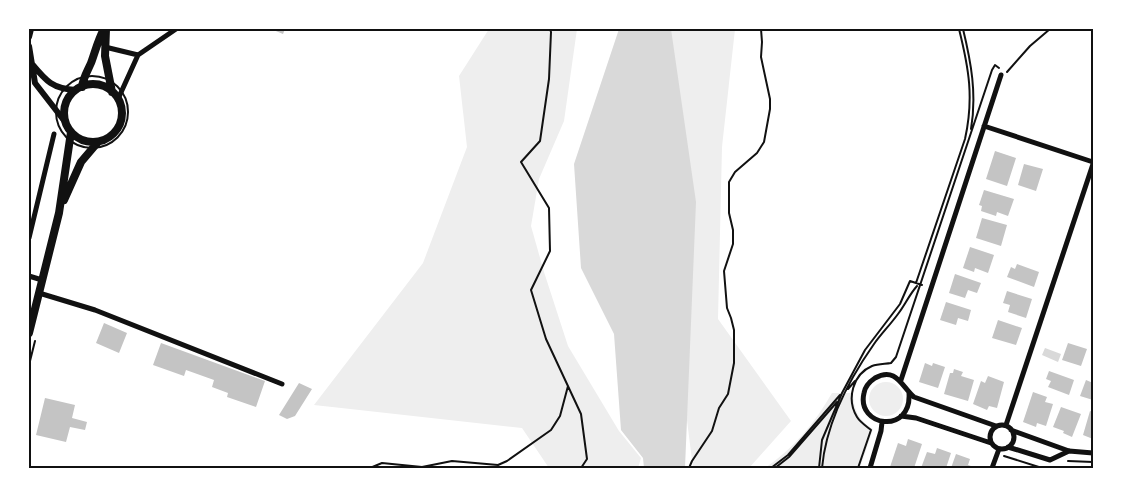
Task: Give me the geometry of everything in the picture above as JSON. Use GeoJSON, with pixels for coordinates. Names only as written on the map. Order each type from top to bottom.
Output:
{"type":"FeatureCollection","features":[{"type":"Feature","properties":{"kind":"main road"},"geometry":{"type":"LineString","coordinates":[[105,29],[105,47],[112,92]]}},
{"type":"Feature","properties":{"kind":"main road"},"geometry":{"type":"LineString","coordinates":[[79,89],[96,44],[105,29]]}},
{"type":"Feature","properties":{"kind":"main road"},"geometry":{"type":"LineString","coordinates":[[29,334],[59,213],[71,136],[64,117],[66,105],[68,99],[79,89],[88,85],[101,86],[112,92],[118,99],[122,111],[118,128],[113,134],[96,145],[81,162],[59,213]]}},
{"type":"Feature","properties":{"kind":"main road"},"geometry":{"type":"LineString","coordinates":[[71,136],[96,145]]}},
{"type":"Feature","properties":{"kind":"street"},"geometry":{"type":"LineString","coordinates":[[29,37],[31,29]]}},
{"type":"Feature","properties":{"kind":"street"},"geometry":{"type":"LineString","coordinates":[[118,99],[138,55],[176,29]]}},
{"type":"Feature","properties":{"kind":"street"},"geometry":{"type":"LineString","coordinates":[[29,46],[35,83],[66,123]]}},
{"type":"Feature","properties":{"kind":"street"},"geometry":{"type":"LineString","coordinates":[[105,47],[138,55]]}},
{"type":"Feature","properties":{"kind":"street"},"geometry":{"type":"LineString","coordinates":[[31,63],[44,79],[54,86],[64,89],[79,89]]}},
{"type":"Feature","properties":{"kind":"street"},"geometry":{"type":"LineString","coordinates":[[900,380],[1001,75]]}},
{"type":"Feature","properties":{"kind":"street"},"geometry":{"type":"LineString","coordinates":[[984,126],[1093,163],[1006,425]]}},
{"type":"Feature","properties":{"kind":"street"},"geometry":{"type":"LineString","coordinates":[[29,238],[54,134]]}},
{"type":"Feature","properties":{"kind":"street"},"geometry":{"type":"LineString","coordinates":[[29,276],[42,280]]}},
{"type":"Feature","properties":{"kind":"street"},"geometry":{"type":"LineString","coordinates":[[39,293],[95,310],[282,384]]}},
{"type":"Feature","properties":{"kind":"street"},"geometry":{"type":"LineString","coordinates":[[909,392],[907,410],[896,420],[882,422],[874,419],[864,406],[863,397],[865,389],[870,382],[876,377],[893,376],[900,380],[909,392],[921,400],[996,426],[1006,425]]}},
{"type":"Feature","properties":{"kind":"street"},"geometry":{"type":"LineString","coordinates":[[901,416],[916,418],[991,443],[998,449]]}},
{"type":"Feature","properties":{"kind":"street"},"geometry":{"type":"LineString","coordinates":[[870,468],[882,422]]}},
{"type":"Feature","properties":{"kind":"street"},"geometry":{"type":"LineString","coordinates":[[1006,425],[1013,433],[1013,441],[1008,447]]}},
{"type":"Feature","properties":{"kind":"street"},"geometry":{"type":"LineString","coordinates":[[991,443],[989,436],[996,426]]}},
{"type":"Feature","properties":{"kind":"street"},"geometry":{"type":"LineString","coordinates":[[1011,430],[1069,451],[1093,453]]}},
{"type":"Feature","properties":{"kind":"street"},"geometry":{"type":"LineString","coordinates":[[998,449],[1008,447],[1050,460],[1069,451]]}},
{"type":"Feature","properties":{"kind":"street"},"geometry":{"type":"LineString","coordinates":[[992,468],[998,449]]}},
{"type":"Feature","properties":{"kind":"path"},"geometry":{"type":"LineString","coordinates":[[550,29],[550,79],[540,141],[521,162],[549,208],[550,251],[531,290],[546,339],[581,414],[587,459],[581,468]]}},
{"type":"Feature","properties":{"kind":"path"},"geometry":{"type":"LineString","coordinates":[[689,468],[712,431],[718,408],[728,394],[734,363],[734,330],[732,318],[727,308],[724,271],[734,244],[729,213],[729,182],[735,172],[757,153],[764,142],[770,99],[761,57],[761,29]]}},
{"type":"Feature","properties":{"kind":"path"},"geometry":{"type":"LineString","coordinates":[[775,468],[789,457],[861,374],[872,366],[891,363],[896,356],[970,118],[971,88],[959,29]]}},
{"type":"Feature","properties":{"kind":"path"},"geometry":{"type":"LineString","coordinates":[[963,29],[972,67],[974,85],[973,118],[970,136]]}},
{"type":"Feature","properties":{"kind":"path"},"geometry":{"type":"LineString","coordinates":[[1001,75],[1007,72],[1030,46],[1050,29]]}},
{"type":"Feature","properties":{"kind":"path"},"geometry":{"type":"LineString","coordinates":[[821,468],[830,426],[846,392],[874,344],[900,313],[909,295],[919,284],[992,70]]}},
{"type":"Feature","properties":{"kind":"path"},"geometry":{"type":"LineString","coordinates":[[84,77],[102,77],[111,81],[121,91],[126,100],[128,112],[126,123],[121,133],[113,142],[102,147],[78,145],[71,136],[60,129],[56,117],[56,105],[64,89],[69,84],[84,77]]}},
{"type":"Feature","properties":{"kind":"path"},"geometry":{"type":"LineString","coordinates":[[821,468],[822,440],[842,393],[865,350],[900,304],[910,281],[919,284]]}},
{"type":"Feature","properties":{"kind":"path"},"geometry":{"type":"LineString","coordinates":[[857,380],[852,392],[852,404],[857,418],[870,430],[858,468]]}},
{"type":"Feature","properties":{"kind":"path"},"geometry":{"type":"LineString","coordinates":[[370,468],[382,463],[422,467],[452,461],[471,461],[498,465],[507,461],[551,430],[560,416],[568,386]]}},
{"type":"Feature","properties":{"kind":"path"},"geometry":{"type":"LineString","coordinates":[[771,468],[788,455],[842,393]]}},
{"type":"Feature","properties":{"kind":"path"},"geometry":{"type":"LineString","coordinates":[[1062,462],[1093,462]]}},
{"type":"Feature","properties":{"kind":"shaded area"},"geometry":{"type":"Polygon","coordinates":[[[489,29],[577,29],[564,121],[539,179],[531,226],[568,346],[619,431],[641,458],[638,468],[549,468],[522,428],[314,405],[423,263],[467,147],[459,76],[489,29]]]}},
{"type":"Feature","properties":{"kind":"shaded area"},"geometry":{"type":"Polygon","coordinates":[[[619,29],[671,29],[696,202],[685,468],[644,468],[643,458],[621,430],[614,334],[581,268],[574,164],[619,29]]]}},
{"type":"Feature","properties":{"kind":"shaded area"},"geometry":{"type":"Polygon","coordinates":[[[671,29],[735,29],[722,147],[718,319],[791,421],[749,468],[693,468],[659,198],[671,29]]]}},
{"type":"Feature","properties":{"kind":"shaded area"},"geometry":{"type":"Polygon","coordinates":[[[1045,348],[1061,354],[1058,362],[1042,355],[1045,348]]]}},
{"type":"Feature","properties":{"kind":"shaded area"},"geometry":{"type":"Polygon","coordinates":[[[886,382],[898,387],[903,399],[898,411],[886,416],[874,411],[869,399],[874,387],[886,382]]]}},
{"type":"Feature","properties":{"kind":"shaded area"},"geometry":{"type":"Polygon","coordinates":[[[832,393],[853,393],[854,405],[860,418],[873,429],[860,468],[765,468],[803,435],[832,393]]]}},
{"type":"Feature","properties":{"kind":"building"},"geometry":{"type":"Polygon","coordinates":[[[271,29],[285,29],[283,34],[271,29]]]}},
{"type":"Feature","properties":{"kind":"building"},"geometry":{"type":"Polygon","coordinates":[[[995,151],[1016,158],[1007,186],[986,179],[995,151]]]}},
{"type":"Feature","properties":{"kind":"building"},"geometry":{"type":"Polygon","coordinates":[[[1024,164],[1043,169],[1036,191],[1018,185],[1024,164]]]}},
{"type":"Feature","properties":{"kind":"building"},"geometry":{"type":"Polygon","coordinates":[[[984,190],[1014,199],[1008,216],[997,212],[996,216],[981,211],[982,206],[979,205],[984,190]]]}},
{"type":"Feature","properties":{"kind":"building"},"geometry":{"type":"Polygon","coordinates":[[[982,218],[1007,225],[1001,246],[976,238],[982,218]]]}},
{"type":"Feature","properties":{"kind":"building"},"geometry":{"type":"Polygon","coordinates":[[[970,247],[994,255],[988,273],[975,268],[974,272],[963,268],[970,247]]]}},
{"type":"Feature","properties":{"kind":"building"},"geometry":{"type":"Polygon","coordinates":[[[1017,264],[1039,272],[1034,287],[1007,277],[1011,267],[1015,269],[1017,264]]]}},
{"type":"Feature","properties":{"kind":"building"},"geometry":{"type":"Polygon","coordinates":[[[955,274],[981,283],[977,293],[968,290],[965,298],[949,293],[955,274]]]}},
{"type":"Feature","properties":{"kind":"building"},"geometry":{"type":"Polygon","coordinates":[[[1007,291],[1032,299],[1026,318],[1008,312],[1010,305],[1003,303],[1007,291]]]}},
{"type":"Feature","properties":{"kind":"building"},"geometry":{"type":"Polygon","coordinates":[[[946,302],[971,310],[968,321],[958,318],[956,325],[940,320],[946,302]]]}},
{"type":"Feature","properties":{"kind":"building"},"geometry":{"type":"Polygon","coordinates":[[[998,320],[1022,328],[1016,345],[992,338],[998,320]]]}},
{"type":"Feature","properties":{"kind":"building"},"geometry":{"type":"Polygon","coordinates":[[[104,323],[127,333],[119,353],[96,343],[104,323]]]}},
{"type":"Feature","properties":{"kind":"building"},"geometry":{"type":"Polygon","coordinates":[[[161,343],[265,381],[256,407],[227,397],[228,393],[212,387],[214,380],[186,370],[184,376],[153,365],[161,343]]]}},
{"type":"Feature","properties":{"kind":"building"},"geometry":{"type":"Polygon","coordinates":[[[1068,343],[1087,349],[1081,366],[1062,360],[1068,343]]]}},
{"type":"Feature","properties":{"kind":"building"},"geometry":{"type":"Polygon","coordinates":[[[925,363],[932,366],[933,363],[945,367],[938,388],[919,382],[925,363]]]}},
{"type":"Feature","properties":{"kind":"building"},"geometry":{"type":"Polygon","coordinates":[[[954,369],[963,372],[961,376],[974,380],[968,401],[944,394],[950,373],[953,373],[954,369]]]}},
{"type":"Feature","properties":{"kind":"building"},"geometry":{"type":"Polygon","coordinates":[[[1049,371],[1074,380],[1069,395],[1048,387],[1051,381],[1046,379],[1049,371]]]}},
{"type":"Feature","properties":{"kind":"building"},"geometry":{"type":"Polygon","coordinates":[[[988,376],[1004,382],[997,408],[989,406],[987,410],[973,404],[981,381],[985,383],[988,376]]]}},
{"type":"Feature","properties":{"kind":"building"},"geometry":{"type":"Polygon","coordinates":[[[1086,380],[1093,383],[1093,400],[1080,396],[1086,380]]]}},
{"type":"Feature","properties":{"kind":"building"},"geometry":{"type":"Polygon","coordinates":[[[299,383],[312,389],[295,416],[287,419],[279,415],[299,383]]]}},
{"type":"Feature","properties":{"kind":"building"},"geometry":{"type":"Polygon","coordinates":[[[1033,392],[1047,397],[1045,402],[1053,404],[1046,426],[1037,423],[1036,427],[1023,422],[1033,392]]]}},
{"type":"Feature","properties":{"kind":"building"},"geometry":{"type":"Polygon","coordinates":[[[45,398],[75,405],[72,418],[87,422],[85,430],[70,427],[66,442],[36,435],[45,398]]]}},
{"type":"Feature","properties":{"kind":"building"},"geometry":{"type":"Polygon","coordinates":[[[1061,407],[1081,414],[1072,437],[1063,433],[1064,431],[1053,427],[1061,407]]]}},
{"type":"Feature","properties":{"kind":"building"},"geometry":{"type":"Polygon","coordinates":[[[1090,411],[1093,412],[1093,439],[1083,435],[1090,411]]]}},
{"type":"Feature","properties":{"kind":"building"},"geometry":{"type":"Polygon","coordinates":[[[908,439],[922,444],[914,468],[890,467],[898,443],[906,446],[908,439]]]}},
{"type":"Feature","properties":{"kind":"building"},"geometry":{"type":"Polygon","coordinates":[[[937,448],[951,453],[946,468],[921,468],[927,452],[935,454],[937,448]]]}},
{"type":"Feature","properties":{"kind":"building"},"geometry":{"type":"Polygon","coordinates":[[[956,454],[970,459],[968,465],[977,468],[951,468],[956,454]]]}}]}
